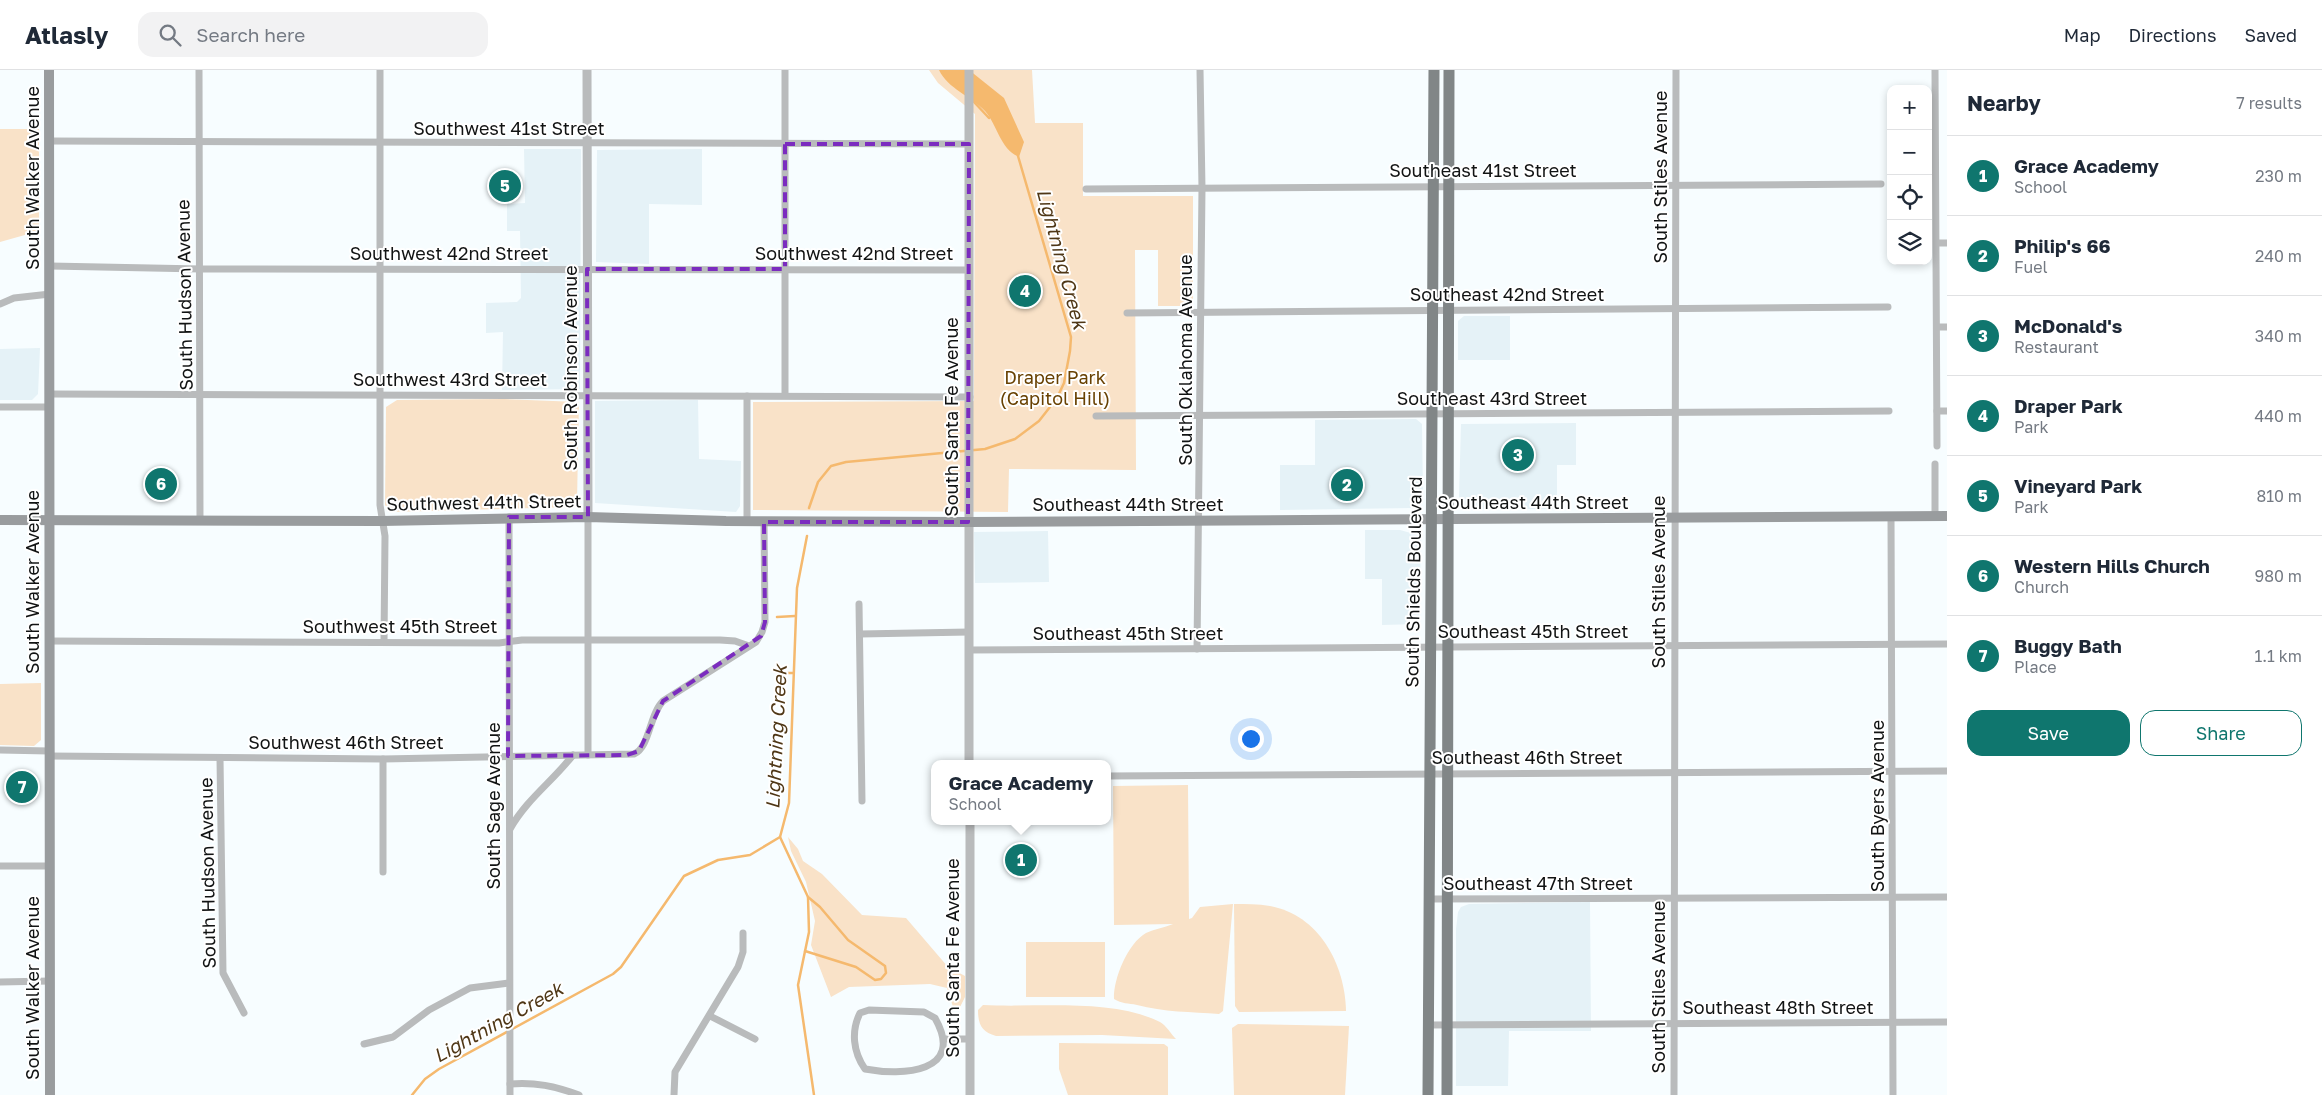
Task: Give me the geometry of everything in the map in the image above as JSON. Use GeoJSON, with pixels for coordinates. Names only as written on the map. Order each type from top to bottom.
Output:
{"type":"FeatureCollection","features":[{"type":"Feature","properties":{"kind":"main road","name":"South Walker Avenue"},"geometry":{"type":"LineString","coordinates":[[49,70],[50,1095]]}},
{"type":"Feature","properties":{"kind":"main road","name":"South Shields Boulevard"},"geometry":{"type":"LineString","coordinates":[[1428,1095],[1434,70]]}},
{"type":"Feature","properties":{"kind":"main road","name":"South Shields Boulevard"},"geometry":{"type":"LineString","coordinates":[[1447,1095],[1448,70]]}},
{"type":"Feature","properties":{"kind":"main road","name":"Southeast 44th Street"},"geometry":{"type":"LineString","coordinates":[[968,522],[1947,516]]}},
{"type":"Feature","properties":{"kind":"main road","name":"Southwest 44th Street"},"geometry":{"type":"LineString","coordinates":[[0,520],[200,521],[588,517],[764,522],[968,522]]}},
{"type":"Feature","properties":{"kind":"street","name":"South Hudson Avenue"},"geometry":{"type":"LineString","coordinates":[[199,70],[198,143],[201,269],[200,521]]}},
{"type":"Feature","properties":{"kind":"street"},"geometry":{"type":"LineString","coordinates":[[380,70],[380,396],[382,520],[385,536],[384,642]]}},
{"type":"Feature","properties":{"kind":"street","name":"South Robinson Avenue"},"geometry":{"type":"LineString","coordinates":[[587,70],[588,755]]}},
{"type":"Feature","properties":{"kind":"street"},"geometry":{"type":"LineString","coordinates":[[785,70],[785,395]]}},
{"type":"Feature","properties":{"kind":"street","name":"South Santa Fe Avenue"},"geometry":{"type":"LineString","coordinates":[[969,70],[970,397],[968,522],[970,760]]}},
{"type":"Feature","properties":{"kind":"street","name":"South Oklahoma Avenue"},"geometry":{"type":"LineString","coordinates":[[1197,649],[1201,415],[1202,188],[1200,70]]}},
{"type":"Feature","properties":{"kind":"street","name":"South Stiles Avenue"},"geometry":{"type":"LineString","coordinates":[[1674,1095],[1673,646],[1676,70]]}},
{"type":"Feature","properties":{"kind":"street"},"geometry":{"type":"LineString","coordinates":[[1935,70],[1938,328],[1937,446]]}},
{"type":"Feature","properties":{"kind":"street","name":"Southwest 41st Street"},"geometry":{"type":"LineString","coordinates":[[49,141],[198,143],[969,144]]}},
{"type":"Feature","properties":{"kind":"street","name":"Southeast 41st Street"},"geometry":{"type":"LineString","coordinates":[[1086,190],[1675,184],[1881,184]]}},
{"type":"Feature","properties":{"kind":"street"},"geometry":{"type":"LineString","coordinates":[[1937,243],[1947,243]]}},
{"type":"Feature","properties":{"kind":"street","name":"Southwest 42nd Street"},"geometry":{"type":"LineString","coordinates":[[50,266],[201,269],[969,270]]}},
{"type":"Feature","properties":{"kind":"street"},"geometry":{"type":"LineString","coordinates":[[0,304],[14,298],[50,294]]}},
{"type":"Feature","properties":{"kind":"street","name":"Southeast 42nd Street"},"geometry":{"type":"LineString","coordinates":[[1127,313],[1888,307]]}},
{"type":"Feature","properties":{"kind":"street"},"geometry":{"type":"LineString","coordinates":[[1938,328],[1947,327]]}},
{"type":"Feature","properties":{"kind":"street","name":"Southwest 43rd Street"},"geometry":{"type":"LineString","coordinates":[[50,394],[970,397]]}},
{"type":"Feature","properties":{"kind":"street"},"geometry":{"type":"LineString","coordinates":[[747,396],[747,521]]}},
{"type":"Feature","properties":{"kind":"street"},"geometry":{"type":"LineString","coordinates":[[0,408],[50,408]]}},
{"type":"Feature","properties":{"kind":"street","name":"Southeast 43rd Street"},"geometry":{"type":"LineString","coordinates":[[1096,416],[1889,411]]}},
{"type":"Feature","properties":{"kind":"street"},"geometry":{"type":"LineString","coordinates":[[1937,411],[1947,411]]}},
{"type":"Feature","properties":{"kind":"street"},"geometry":{"type":"LineString","coordinates":[[1935,464],[1936,516]]}},
{"type":"Feature","properties":{"kind":"street","name":"South Byers Avenue"},"geometry":{"type":"LineString","coordinates":[[1891,516],[1893,645],[1893,1095]]}},
{"type":"Feature","properties":{"kind":"street","name":"South Sage Avenue"},"geometry":{"type":"LineString","coordinates":[[510,517],[508,756],[510,1095]]}},
{"type":"Feature","properties":{"kind":"street"},"geometry":{"type":"LineString","coordinates":[[749,646],[761,636],[765,622],[764,522]]}},
{"type":"Feature","properties":{"kind":"street"},"geometry":{"type":"LineString","coordinates":[[858,604],[862,801]]}},
{"type":"Feature","properties":{"kind":"street"},"geometry":{"type":"LineString","coordinates":[[860,634],[969,632]]}},
{"type":"Feature","properties":{"kind":"street","name":"Southwest 45th Street"},"geometry":{"type":"LineString","coordinates":[[49,641],[720,640],[735,641],[749,646]]}},
{"type":"Feature","properties":{"kind":"street","name":"Southeast 45th Street"},"geometry":{"type":"LineString","coordinates":[[969,650],[1947,644]]}},
{"type":"Feature","properties":{"kind":"street","name":"Southwest 46th Street"},"geometry":{"type":"LineString","coordinates":[[0,750],[49,754],[220,758],[383,759],[627,755],[641,750],[655,711],[663,701],[749,646]]}},
{"type":"Feature","properties":{"kind":"street"},"geometry":{"type":"LineString","coordinates":[[509,829],[528,803],[558,774],[573,755]]}},
{"type":"Feature","properties":{"kind":"street","name":"South Hudson Avenue"},"geometry":{"type":"LineString","coordinates":[[220,758],[223,973],[244,1012]]}},
{"type":"Feature","properties":{"kind":"street"},"geometry":{"type":"LineString","coordinates":[[383,759],[383,872]]}},
{"type":"Feature","properties":{"kind":"street","name":"Southeast 46th Street"},"geometry":{"type":"LineString","coordinates":[[1111,776],[1947,771]]}},
{"type":"Feature","properties":{"kind":"street","name":"South Santa Fe Avenue"},"geometry":{"type":"LineString","coordinates":[[970,825],[970,1095]]}},
{"type":"Feature","properties":{"kind":"street"},"geometry":{"type":"LineString","coordinates":[[0,866],[49,866]]}},
{"type":"Feature","properties":{"kind":"street","name":"Southeast 47th Street"},"geometry":{"type":"LineString","coordinates":[[1428,899],[1674,900],[1947,897]]}},
{"type":"Feature","properties":{"kind":"street"},"geometry":{"type":"LineString","coordinates":[[674,1095],[675,1072],[738,968],[743,952],[743,933]]}},
{"type":"Feature","properties":{"kind":"street"},"geometry":{"type":"LineString","coordinates":[[0,982],[50,981]]}},
{"type":"Feature","properties":{"kind":"street"},"geometry":{"type":"LineString","coordinates":[[364,1044],[393,1037],[429,1010],[470,988],[510,983]]}},
{"type":"Feature","properties":{"kind":"street"},"geometry":{"type":"LineString","coordinates":[[869,1010],[924,1012],[935,1018],[944,1039],[941,1054],[934,1062],[910,1072],[865,1069],[858,1060],[855,1048],[857,1020],[860,1012],[869,1010]]}},
{"type":"Feature","properties":{"kind":"street"},"geometry":{"type":"LineString","coordinates":[[710,1016],[755,1039]]}},
{"type":"Feature","properties":{"kind":"street","name":"Southeast 48th Street"},"geometry":{"type":"LineString","coordinates":[[1428,1025],[1947,1022]]}},
{"type":"Feature","properties":{"kind":"street"},"geometry":{"type":"LineString","coordinates":[[944,1039],[970,1039]]}},
{"type":"Feature","properties":{"kind":"street"},"geometry":{"type":"LineString","coordinates":[[510,1084],[531,1083],[550,1085],[579,1095]]}},
{"type":"Feature","properties":{"kind":"highlighted area"},"geometry":{"type":"Polygon","coordinates":[[[785,144],[969,144],[968,522],[764,522],[765,622],[761,636],[663,701],[639,751],[627,755],[508,756],[509,517],[588,517],[587,269],[785,269],[785,144]]]}},
{"type":"Feature","properties":{"kind":"shaded area"},"geometry":{"type":"Polygon","coordinates":[[[939,70],[969,70],[1004,98],[1024,142],[1019,157],[1003,143],[985,111],[948,82],[939,70]]]}},
{"type":"Feature","properties":{"kind":"shaded area"},"geometry":{"type":"Polygon","coordinates":[[[524,149],[581,149],[580,389],[502,390],[503,332],[486,333],[486,303],[517,302],[521,298],[520,231],[507,231],[507,204],[525,203],[524,149]]]}},
{"type":"Feature","properties":{"kind":"shaded area"},"geometry":{"type":"Polygon","coordinates":[[[702,149],[702,205],[649,204],[649,264],[596,262],[597,150],[702,149]]]}},
{"type":"Feature","properties":{"kind":"shaded area"},"geometry":{"type":"Polygon","coordinates":[[[1464,316],[1510,316],[1510,360],[1458,360],[1458,321],[1464,316]]]}},
{"type":"Feature","properties":{"kind":"shaded area"},"geometry":{"type":"Polygon","coordinates":[[[40,348],[38,394],[32,400],[0,400],[0,349],[40,348]]]}},
{"type":"Feature","properties":{"kind":"shaded area"},"geometry":{"type":"Polygon","coordinates":[[[698,400],[699,459],[741,461],[740,506],[736,512],[595,503],[595,401],[698,400]]]}},
{"type":"Feature","properties":{"kind":"shaded area"},"geometry":{"type":"Polygon","coordinates":[[[1416,419],[1422,424],[1423,500],[1412,508],[1280,510],[1280,465],[1315,465],[1315,420],[1416,419]]]}},
{"type":"Feature","properties":{"kind":"shaded area"},"geometry":{"type":"Polygon","coordinates":[[[1576,423],[1576,465],[1557,465],[1557,509],[1468,509],[1464,505],[1459,497],[1461,424],[1576,423]]]}},
{"type":"Feature","properties":{"kind":"shaded area"},"geometry":{"type":"Polygon","coordinates":[[[1365,530],[1400,530],[1418,535],[1421,539],[1419,624],[1382,625],[1382,579],[1365,579],[1365,530]]]}},
{"type":"Feature","properties":{"kind":"shaded area"},"geometry":{"type":"Polygon","coordinates":[[[1048,531],[1049,582],[975,583],[974,532],[1048,531]]]}},
{"type":"Feature","properties":{"kind":"shaded area"},"geometry":{"type":"Polygon","coordinates":[[[1590,902],[1591,1031],[1509,1031],[1508,1086],[1456,1086],[1456,929],[1458,912],[1461,907],[1469,904],[1590,902]]]}},
{"type":"Feature","properties":{"kind":"green space","name":"Draper Park (Capitol Hill)"},"geometry":{"type":"Polygon","coordinates":[[[929,70],[1032,70],[1035,123],[1083,123],[1083,196],[1193,196],[1193,301],[1186,306],[1158,306],[1158,250],[1135,250],[1136,470],[1009,469],[1008,512],[753,510],[753,402],[974,401],[975,114],[938,83],[929,70]]]}},
{"type":"Feature","properties":{"kind":"green space"},"geometry":{"type":"Polygon","coordinates":[[[0,129],[39,129],[39,231],[0,242],[0,129]]]}},
{"type":"Feature","properties":{"kind":"green space"},"geometry":{"type":"Polygon","coordinates":[[[504,399],[579,402],[577,501],[570,507],[391,512],[385,505],[386,407],[397,400],[504,399]]]}},
{"type":"Feature","properties":{"kind":"green space"},"geometry":{"type":"Polygon","coordinates":[[[41,683],[41,740],[34,746],[0,745],[0,684],[41,683]]]}},
{"type":"Feature","properties":{"kind":"green space"},"geometry":{"type":"Polygon","coordinates":[[[1188,785],[1189,919],[1192,918],[1200,907],[1233,904],[1223,1011],[1219,1014],[1157,1009],[1122,1003],[1114,999],[1119,972],[1133,945],[1146,933],[1173,924],[1114,925],[1113,786],[1188,785]]]}},
{"type":"Feature","properties":{"kind":"green space"},"geometry":{"type":"Polygon","coordinates":[[[788,837],[798,849],[803,861],[822,874],[862,915],[906,918],[948,967],[965,976],[965,997],[960,1007],[953,1007],[947,988],[930,984],[849,987],[831,997],[811,945],[815,921],[806,882],[791,851],[788,837]]]}},
{"type":"Feature","properties":{"kind":"green space"},"geometry":{"type":"Polygon","coordinates":[[[1234,904],[1266,905],[1287,911],[1315,931],[1326,944],[1341,976],[1346,1011],[1239,1012],[1235,1006],[1234,904]]]}},
{"type":"Feature","properties":{"kind":"green space"},"geometry":{"type":"Polygon","coordinates":[[[1026,942],[1105,942],[1105,997],[1026,997],[1026,942]]]}},
{"type":"Feature","properties":{"kind":"green space"},"geometry":{"type":"Polygon","coordinates":[[[983,1005],[1074,1006],[1120,1010],[1160,1022],[1176,1039],[1102,1035],[996,1036],[984,1030],[980,1024],[978,1010],[983,1005]]]}},
{"type":"Feature","properties":{"kind":"green space"},"geometry":{"type":"Polygon","coordinates":[[[1238,1024],[1349,1026],[1345,1095],[1234,1095],[1232,1028],[1238,1024]]]}},
{"type":"Feature","properties":{"kind":"green space"},"geometry":{"type":"Polygon","coordinates":[[[1059,1043],[1164,1044],[1168,1047],[1168,1095],[1068,1095],[1059,1069],[1059,1043]]]}},
{"type":"Feature","properties":{"kind":"waterway","name":"Lightning Creek"},"geometry":{"type":"LineString","coordinates":[[974,102],[989,118]]}},
{"type":"Feature","properties":{"kind":"waterway","name":"Lightning Creek"},"geometry":{"type":"LineString","coordinates":[[809,508],[818,482],[831,466],[846,462],[985,449],[1015,439],[1039,421],[1057,398],[1064,383],[1071,337],[1018,156]]}},
{"type":"Feature","properties":{"kind":"waterway","name":"Lightning Creek"},"geometry":{"type":"LineString","coordinates":[[412,1095],[425,1079],[439,1069],[613,974],[621,967],[684,876],[718,860],[750,855],[780,837],[789,803],[797,588],[807,536]]}},
{"type":"Feature","properties":{"kind":"waterway"},"geometry":{"type":"LineString","coordinates":[[777,617],[795,616]]}},
{"type":"Feature","properties":{"kind":"waterway"},"geometry":{"type":"LineString","coordinates":[[780,673],[793,673]]}},
{"type":"Feature","properties":{"kind":"waterway"},"geometry":{"type":"LineString","coordinates":[[780,837],[808,897],[809,932],[798,985],[814,1095]]}},
{"type":"Feature","properties":{"kind":"waterway"},"geometry":{"type":"LineString","coordinates":[[805,951],[856,967],[875,980],[881,979],[886,973],[885,966],[848,940],[820,907],[808,897]]}},
{"type":"Feature","properties":{"kind":"place","name":"Vineyard Park"},"geometry":{"type":"Point","coordinates":[505,186]}},
{"type":"Feature","properties":{"kind":"place","name":"Draper Park"},"geometry":{"type":"Point","coordinates":[1025,291]}},
{"type":"Feature","properties":{"kind":"place","name":"McDonald's"},"geometry":{"type":"Point","coordinates":[1518,455]}},
{"type":"Feature","properties":{"kind":"place","name":"Western Hills Church"},"geometry":{"type":"Point","coordinates":[161,484]}},
{"type":"Feature","properties":{"kind":"place","name":"Philip's 66"},"geometry":{"type":"Point","coordinates":[1347,485]}},
{"type":"Feature","properties":{"kind":"place","name":"Buggy Bath"},"geometry":{"type":"Point","coordinates":[22,787]}},
{"type":"Feature","properties":{"kind":"place","name":"Grace Academy"},"geometry":{"type":"Point","coordinates":[1021,860]}}]}
